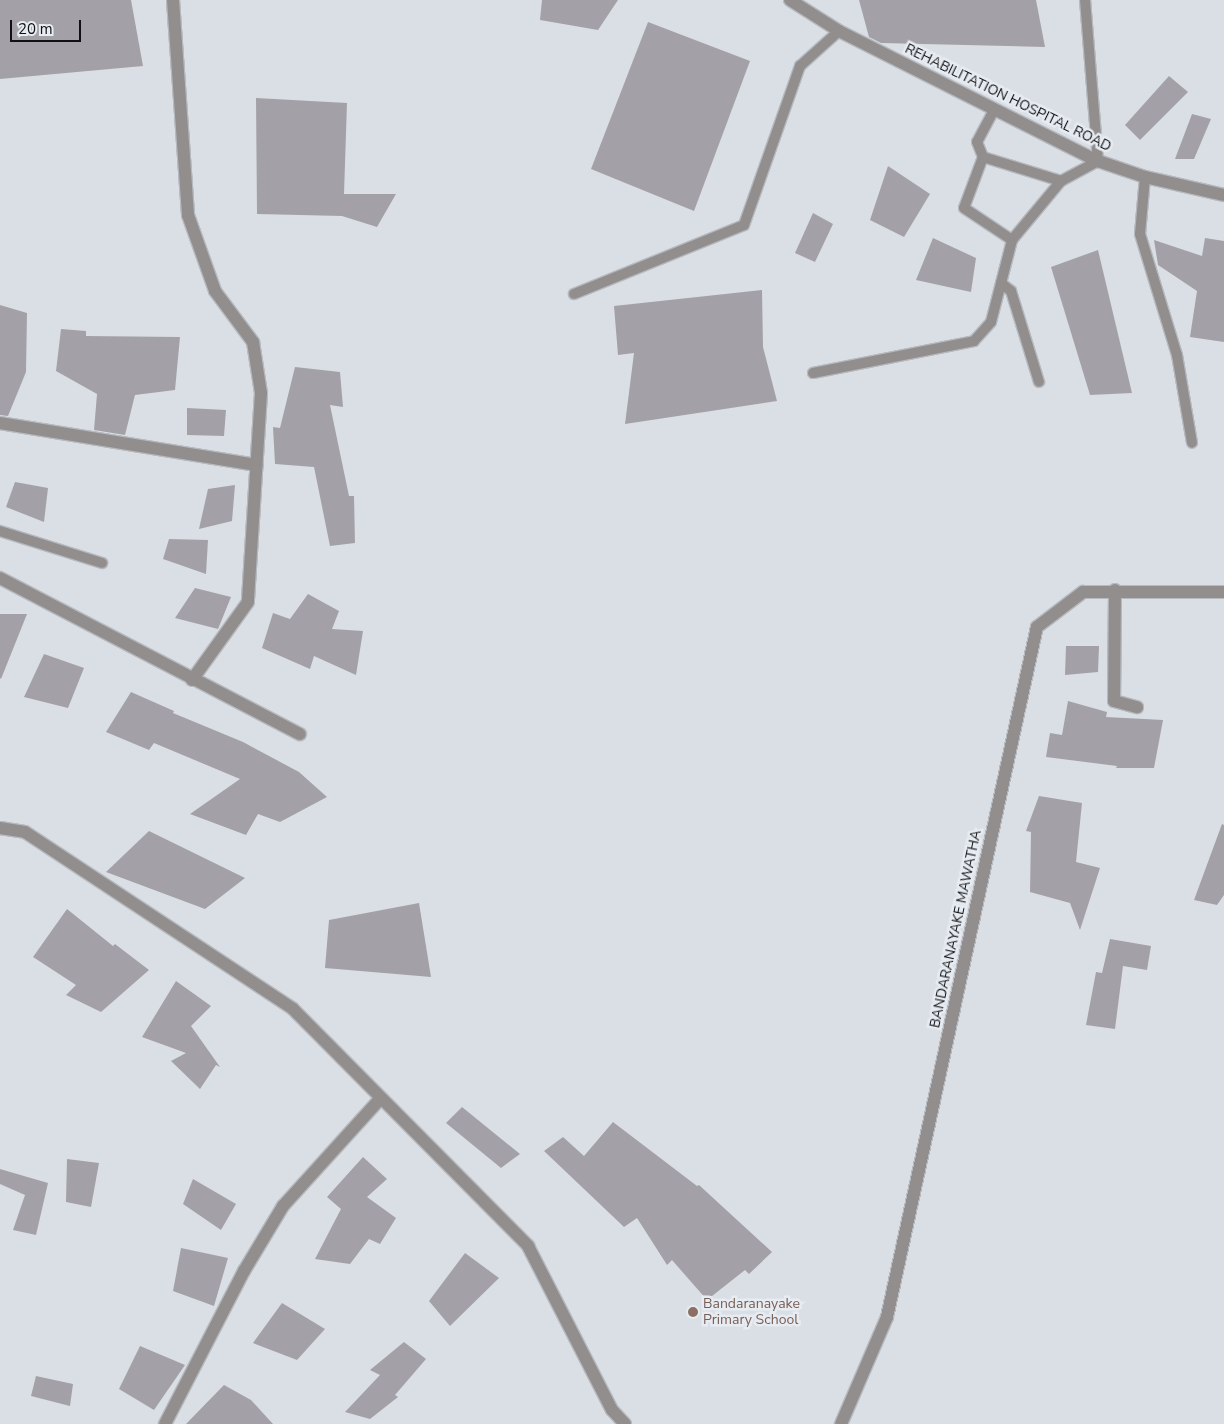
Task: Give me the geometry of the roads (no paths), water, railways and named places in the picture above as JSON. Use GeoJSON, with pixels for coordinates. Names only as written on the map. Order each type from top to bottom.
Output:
{"type":"FeatureCollection","features":[{"type":"Feature","properties":{"kind":"street"},"geometry":{"type":"LineString","coordinates":[[172,0],[188,215],[215,290],[253,342],[261,394],[248,602],[192,680]]}},
{"type":"Feature","properties":{"kind":"street","name":"REHABILITATION HOSPITAL ROAD"},"geometry":{"type":"LineString","coordinates":[[790,0],[839,31],[1098,161],[1145,177],[1224,195]]}},
{"type":"Feature","properties":{"kind":"street"},"geometry":{"type":"LineString","coordinates":[[0,423],[257,465]]}},
{"type":"Feature","properties":{"kind":"street"},"geometry":{"type":"LineString","coordinates":[[0,578],[192,680],[300,734]]}},
{"type":"Feature","properties":{"kind":"street"},"geometry":{"type":"LineString","coordinates":[[1115,590],[1114,701],[1137,707]]}},
{"type":"Feature","properties":{"kind":"street","name":"BANDARANAYAKE MAWATHA"},"geometry":{"type":"LineString","coordinates":[[841,1424],[887,1317],[1038,627],[1083,592],[1115,590],[1224,592]]}},
{"type":"Feature","properties":{"kind":"street"},"geometry":{"type":"LineString","coordinates":[[0,828],[25,832],[293,1009],[380,1099],[528,1246],[612,1410],[625,1424]]}},
{"type":"Feature","properties":{"kind":"street"},"geometry":{"type":"LineString","coordinates":[[165,1424],[244,1271],[283,1206],[380,1099]]}},
{"type":"Feature","properties":{"kind":"lane"},"geometry":{"type":"LineString","coordinates":[[813,373],[974,341],[991,322],[1012,240],[1061,181],[1098,161],[1085,0]]}},
{"type":"Feature","properties":{"kind":"lane"},"geometry":{"type":"LineString","coordinates":[[574,294],[744,225],[800,66],[839,31]]}},
{"type":"Feature","properties":{"kind":"lane"},"geometry":{"type":"LineString","coordinates":[[994,110],[977,142],[983,157],[964,208],[1012,240]]}},
{"type":"Feature","properties":{"kind":"lane"},"geometry":{"type":"LineString","coordinates":[[983,157],[1061,181]]}},
{"type":"Feature","properties":{"kind":"lane"},"geometry":{"type":"LineString","coordinates":[[1145,177],[1140,234],[1178,356],[1192,443]]}},
{"type":"Feature","properties":{"kind":"lane"},"geometry":{"type":"LineString","coordinates":[[1001,284],[1011,290],[1039,382]]}},
{"type":"Feature","properties":{"kind":"lane"},"geometry":{"type":"LineString","coordinates":[[0,531],[102,563]]}},
{"type":"Feature","properties":{"kind":"place","name":"Bandaranayake Primary School"},"geometry":{"type":"Point","coordinates":[693,1312]}}]}
